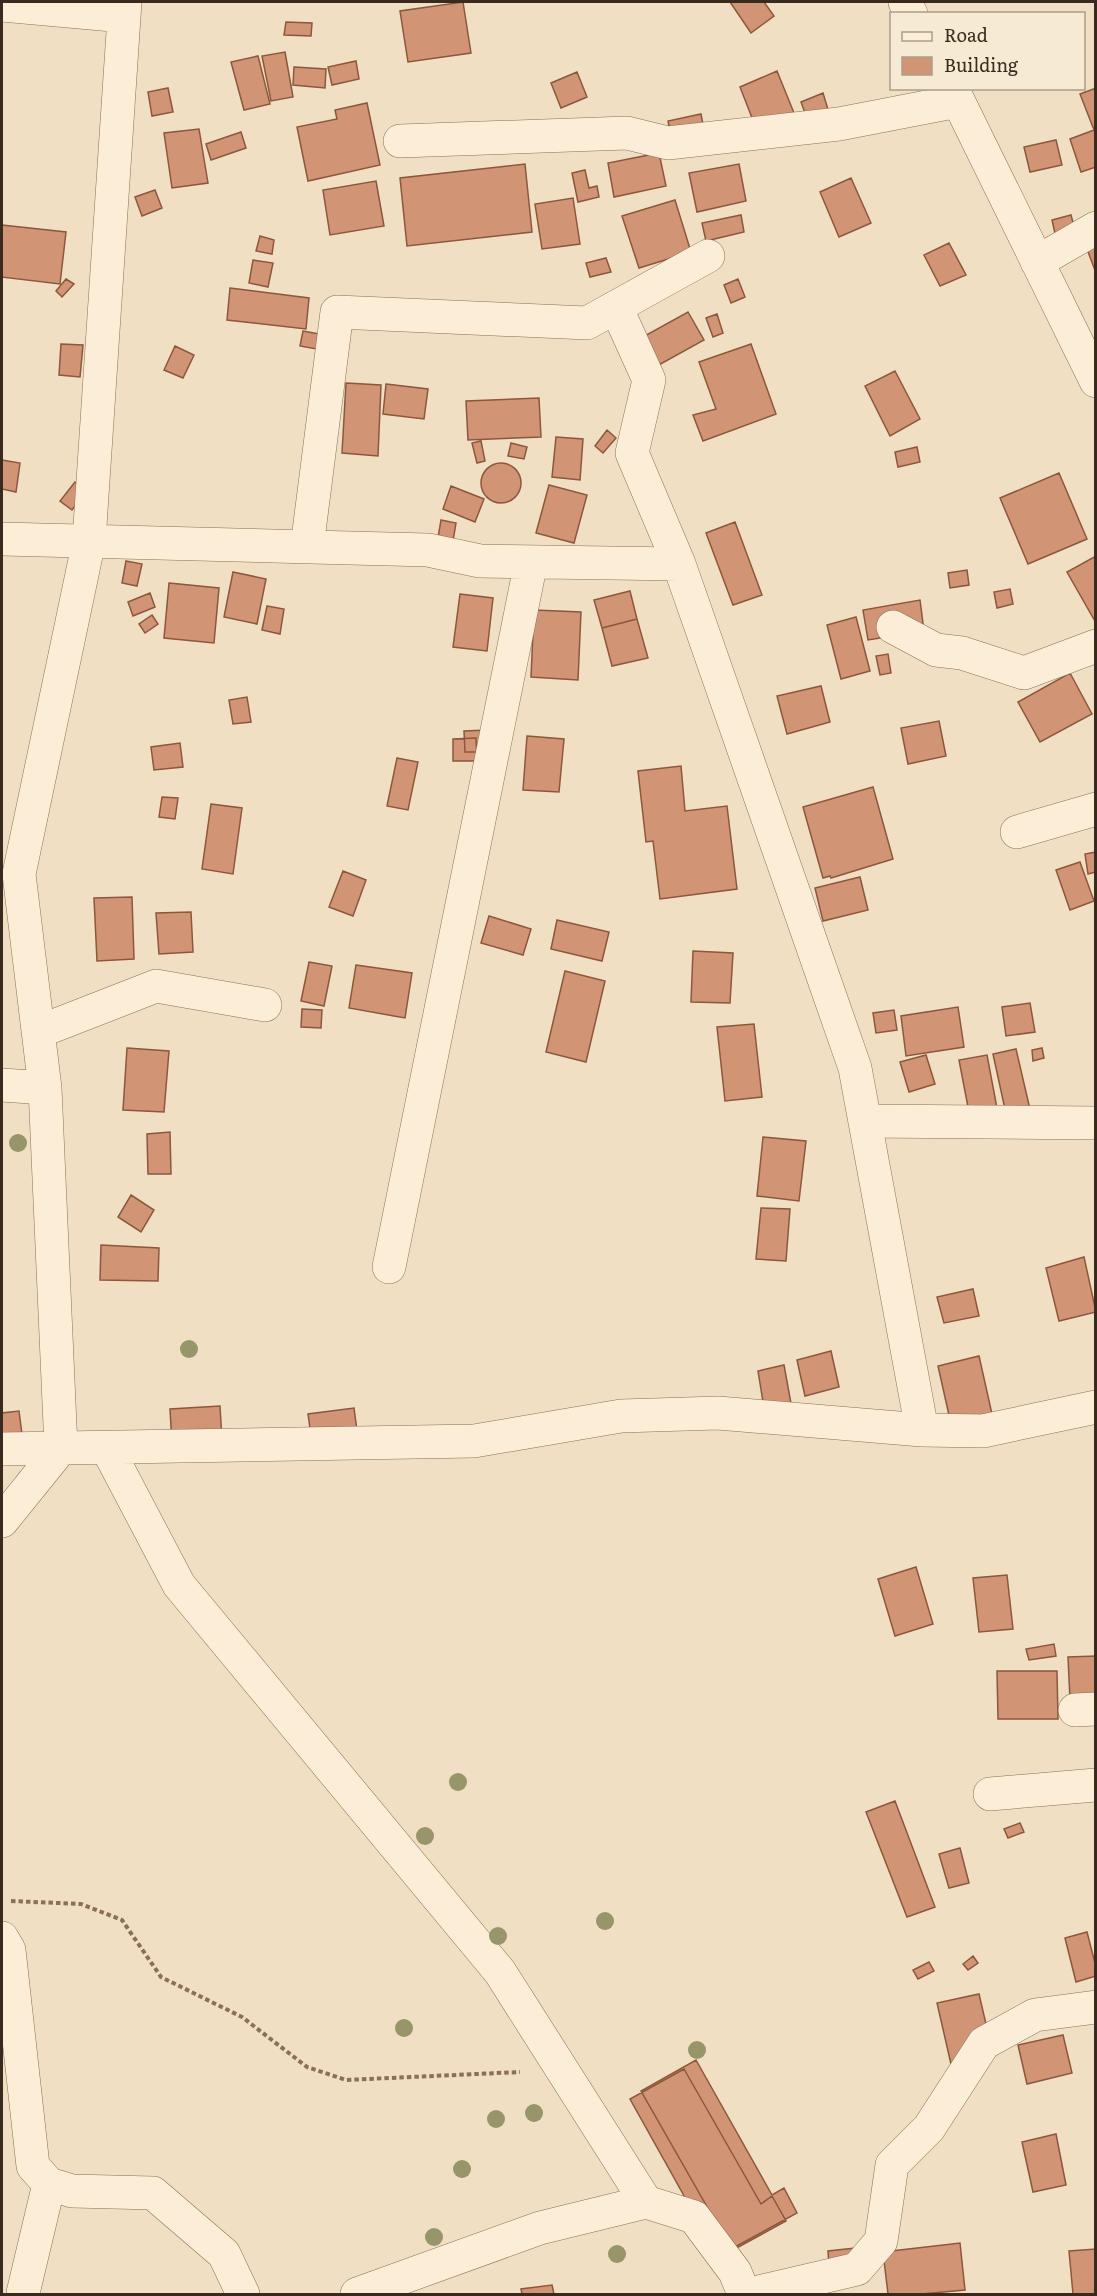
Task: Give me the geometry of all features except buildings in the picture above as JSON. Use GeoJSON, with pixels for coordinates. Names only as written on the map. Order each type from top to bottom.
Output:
{"type":"FeatureCollection","features":[{"type":"Feature","properties":{"kind":"street"},"geometry":{"type":"LineString","coordinates":[[2,5],[124,9],[89,541],[19,874],[45,1088],[61,1448],[2,1521]]}},
{"type":"Feature","properties":{"kind":"street"},"geometry":{"type":"LineString","coordinates":[[400,141],[627,133],[669,143],[839,124],[955,95],[1037,262],[1092,364]]}},
{"type":"Feature","properties":{"kind":"street"},"geometry":{"type":"LineString","coordinates":[[1037,262],[1095,228]]}},
{"type":"Feature","properties":{"kind":"street"},"geometry":{"type":"LineString","coordinates":[[307,547],[337,312],[587,323],[708,256]]}},
{"type":"Feature","properties":{"kind":"street"},"geometry":{"type":"LineString","coordinates":[[616,307],[650,380],[632,453],[679,564],[855,1068],[922,1430]]}},
{"type":"Feature","properties":{"kind":"street"},"geometry":{"type":"LineString","coordinates":[[2,539],[428,550],[480,561],[679,564]]}},
{"type":"Feature","properties":{"kind":"street"},"geometry":{"type":"LineString","coordinates":[[389,1267],[531,562]]}},
{"type":"Feature","properties":{"kind":"street"},"geometry":{"type":"LineString","coordinates":[[893,627],[936,650],[962,653],[1024,673],[1095,646]]}},
{"type":"Feature","properties":{"kind":"street"},"geometry":{"type":"LineString","coordinates":[[1017,832],[1095,809]]}},
{"type":"Feature","properties":{"kind":"street"},"geometry":{"type":"LineString","coordinates":[[38,1032],[156,986],[265,1005]]}},
{"type":"Feature","properties":{"kind":"street"},"geometry":{"type":"LineString","coordinates":[[2,1085],[45,1088]]}},
{"type":"Feature","properties":{"kind":"street"},"geometry":{"type":"LineString","coordinates":[[865,1121],[1095,1123]]}},
{"type":"Feature","properties":{"kind":"street"},"geometry":{"type":"LineString","coordinates":[[2,1449],[474,1441],[621,1416],[718,1413],[922,1430],[983,1431],[1095,1407]]}},
{"type":"Feature","properties":{"kind":"street"},"geometry":{"type":"LineString","coordinates":[[107,1448],[179,1585],[500,1972],[646,2202]]}},
{"type":"Feature","properties":{"kind":"street"},"geometry":{"type":"LineString","coordinates":[[990,1794],[1095,1785]]}},
{"type":"Feature","properties":{"kind":"street"},"geometry":{"type":"LineString","coordinates":[[2,1938],[9,1950],[33,2166],[49,2184],[72,2191],[153,2193],[224,2254],[243,2295]]}},
{"type":"Feature","properties":{"kind":"street"},"geometry":{"type":"LineString","coordinates":[[750,2295],[857,2269],[881,2241],[892,2164],[929,2127],[984,2043],[1035,2015],[1095,2007]]}},
{"type":"Feature","properties":{"kind":"street"},"geometry":{"type":"LineString","coordinates":[[23,2293],[49,2184]]}},
{"type":"Feature","properties":{"kind":"street"},"geometry":{"type":"LineString","coordinates":[[357,2295],[540,2228],[646,2202],[694,2217],[735,2272],[744,2295]]}},
{"type":"Feature","properties":{"kind":"path"},"geometry":{"type":"LineString","coordinates":[[2,1900],[81,1904],[122,1920],[161,1977],[242,2017],[307,2067],[346,2080],[563,2070]]}}]}
